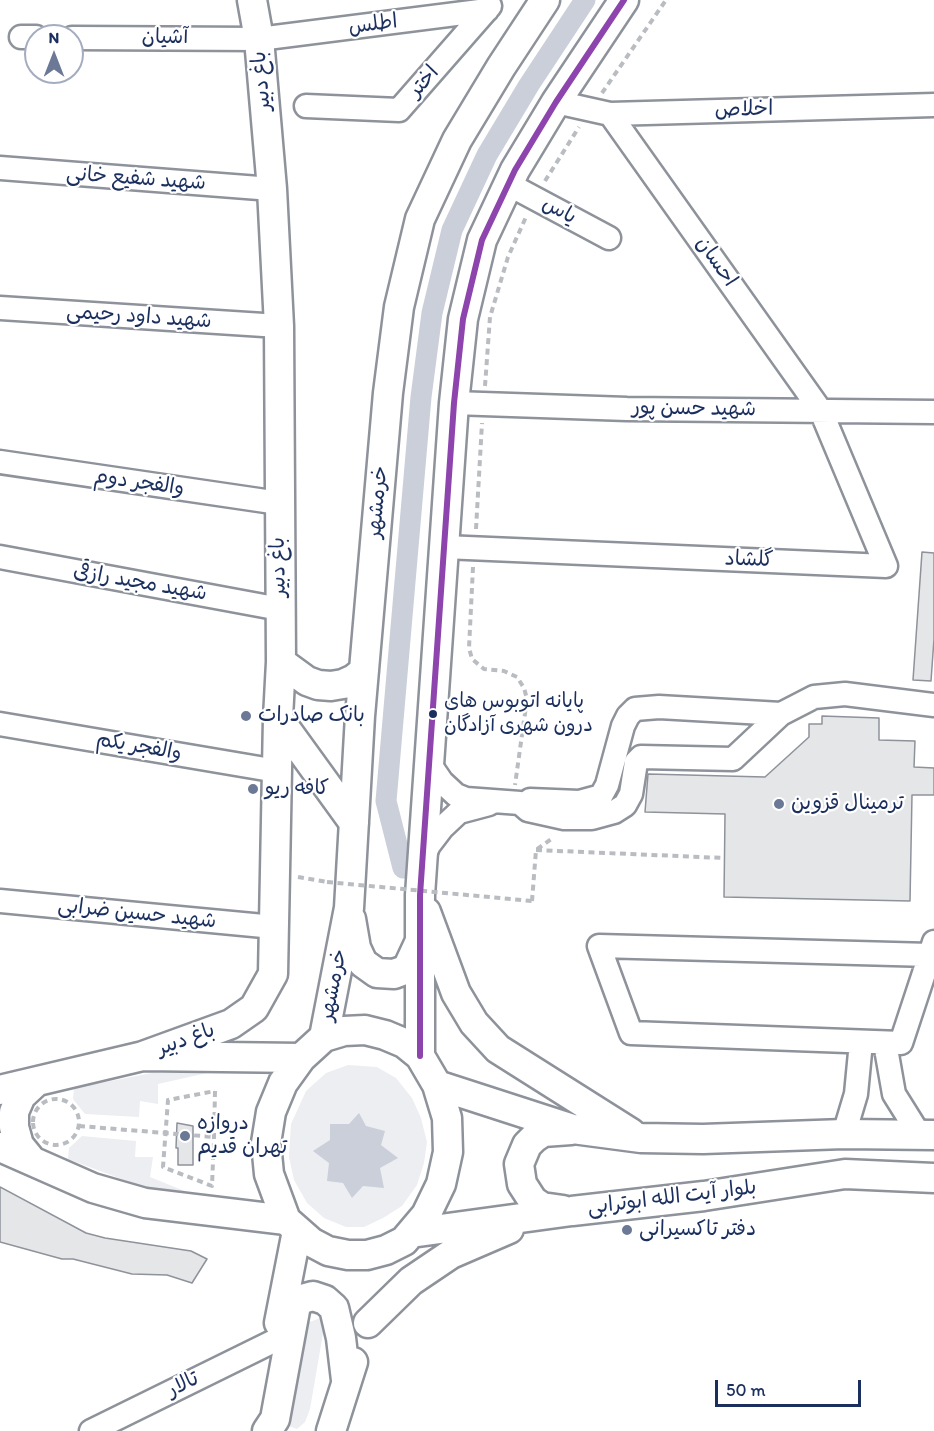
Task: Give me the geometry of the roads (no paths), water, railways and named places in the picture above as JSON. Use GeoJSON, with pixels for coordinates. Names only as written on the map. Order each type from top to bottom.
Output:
{"type":"FeatureCollection","features":[{"type":"Feature","properties":{"kind":"main road","name":"باغ دبیر"},"geometry":{"type":"LineString","coordinates":[[143,1056],[231,1024],[254,1008],[273,974],[281,662],[279,326],[272,189],[258,39],[252,0]]}},
{"type":"Feature","properties":{"kind":"main road","name":"خرمشهر"},"geometry":{"type":"LineString","coordinates":[[324,1037],[349,908],[364,671],[388,393],[399,307],[420,219],[457,140],[545,0]]}},
{"type":"Feature","properties":{"kind":"main road"},"geometry":{"type":"LineString","coordinates":[[420,1056],[420,895],[454,404],[463,319],[482,240],[508,184],[556,102],[624,0]]}},
{"type":"Feature","properties":{"kind":"main road"},"geometry":{"type":"LineString","coordinates":[[281,662],[307,681],[318,685],[343,684],[364,671]]}},
{"type":"Feature","properties":{"kind":"main road"},"geometry":{"type":"LineString","coordinates":[[278,718],[354,823]]}},
{"type":"Feature","properties":{"kind":"main road"},"geometry":{"type":"LineString","coordinates":[[420,895],[456,993],[474,1023],[498,1049],[641,1138]]}},
{"type":"Feature","properties":{"kind":"main road"},"geometry":{"type":"LineString","coordinates":[[349,908],[356,948],[363,963],[377,973],[394,974],[407,969],[420,940]]}},
{"type":"Feature","properties":{"kind":"main road"},"geometry":{"type":"LineString","coordinates":[[365,1030],[385,1035],[404,1043],[420,1056],[437,1086],[447,1118],[448,1152],[441,1185],[426,1215],[407,1237],[387,1250],[368,1255],[348,1255],[328,1251],[311,1242],[292,1225],[269,1174],[266,1143],[271,1112],[283,1083],[301,1058],[324,1037],[344,1031],[365,1030]]}},
{"type":"Feature","properties":{"kind":"main road"},"geometry":{"type":"LineString","coordinates":[[0,1090],[143,1056],[301,1058]]}},
{"type":"Feature","properties":{"kind":"main road"},"geometry":{"type":"LineString","coordinates":[[32,1161],[19,1144],[14,1127],[14,1112],[21,1096],[35,1083]]}},
{"type":"Feature","properties":{"kind":"main road"},"geometry":{"type":"LineString","coordinates":[[437,1086],[573,1129],[641,1138],[703,1139],[844,1134],[927,1134]]}},
{"type":"Feature","properties":{"kind":"main road"},"geometry":{"type":"LineString","coordinates":[[572,1211],[542,1207],[526,1194],[519,1174],[522,1154],[534,1138],[543,1132],[573,1129]]}},
{"type":"Feature","properties":{"kind":"main road"},"geometry":{"type":"LineString","coordinates":[[0,1147],[93,1188],[145,1203],[292,1225]]}},
{"type":"Feature","properties":{"kind":"main road","name":"بلوار آیت الله ابوترابی"},"geometry":{"type":"LineString","coordinates":[[407,1237],[572,1211],[704,1196],[845,1174],[934,1178]]}},
{"type":"Feature","properties":{"kind":"main road"},"geometry":{"type":"LineString","coordinates":[[368,1323],[411,1281],[451,1254],[505,1230],[572,1211]]}},
{"type":"Feature","properties":{"kind":"main road"},"geometry":{"type":"LineString","coordinates":[[261,1431],[292,1225]]}},
{"type":"Feature","properties":{"kind":"main road"},"geometry":{"type":"LineString","coordinates":[[331,1431],[346,1380],[368,1323],[407,1237]]}},
{"type":"Feature","properties":{"kind":"main road"},"geometry":{"type":"LineString","coordinates":[[267,1431],[275,1419],[296,1305],[302,1299],[313,1296],[325,1300],[334,1308],[341,1338],[346,1380]]}},
{"type":"Feature","properties":{"kind":"street","name":"اطلس"},"geometry":{"type":"LineString","coordinates":[[258,39],[491,5]]}},
{"type":"Feature","properties":{"kind":"street","name":"اختر"},"geometry":{"type":"LineString","coordinates":[[306,106],[399,110],[491,5]]}},
{"type":"Feature","properties":{"kind":"street","name":"آشیان"},"geometry":{"type":"LineString","coordinates":[[84,38],[258,39]]}},
{"type":"Feature","properties":{"kind":"street","name":"اخلاص"},"geometry":{"type":"LineString","coordinates":[[556,102],[610,114],[934,105]]}},
{"type":"Feature","properties":{"kind":"street","name":"احسان"},"geometry":{"type":"LineString","coordinates":[[610,114],[821,411]]}},
{"type":"Feature","properties":{"kind":"street","name":"شهید شفیع خانی"},"geometry":{"type":"LineString","coordinates":[[0,168],[272,189]]}},
{"type":"Feature","properties":{"kind":"street","name":"یاس"},"geometry":{"type":"LineString","coordinates":[[508,184],[609,238]]}},
{"type":"Feature","properties":{"kind":"street","name":"شهید داود رحیمی"},"geometry":{"type":"LineString","coordinates":[[0,308],[279,326]]}},
{"type":"Feature","properties":{"kind":"street","name":"شهید حسن پور"},"geometry":{"type":"LineString","coordinates":[[454,404],[627,409],[934,412]]}},
{"type":"Feature","properties":{"kind":"street","name":"گلشاد"},"geometry":{"type":"LineString","coordinates":[[444,547],[886,566],[821,411]]}},
{"type":"Feature","properties":{"kind":"street","name":"والفجر دوم"},"geometry":{"type":"LineString","coordinates":[[0,462],[279,503]]}},
{"type":"Feature","properties":{"kind":"street","name":"شهید مجید رازقی"},"geometry":{"type":"LineString","coordinates":[[0,557],[280,609]]}},
{"type":"Feature","properties":{"kind":"street"},"geometry":{"type":"LineString","coordinates":[[429,763],[442,782],[456,795],[466,799],[520,803],[528,810],[564,818],[603,817],[625,805],[631,794],[636,762],[641,757],[733,759],[781,714],[814,697],[845,694],[934,705]]}},
{"type":"Feature","properties":{"kind":"street"},"geometry":{"type":"LineString","coordinates":[[422,863],[429,845],[442,828],[459,812],[497,803],[520,803],[529,800],[579,802],[601,796],[607,785],[623,726],[635,708],[659,707],[781,714]]}},
{"type":"Feature","properties":{"kind":"street","name":"والفجر یکم"},"geometry":{"type":"LineString","coordinates":[[0,724],[277,771]]}},
{"type":"Feature","properties":{"kind":"street","name":"شهید حسین ضرابی"},"geometry":{"type":"LineString","coordinates":[[0,901],[274,927]]}},
{"type":"Feature","properties":{"kind":"street"},"geometry":{"type":"LineString","coordinates":[[598,946],[933,951],[901,1043],[861,1042],[631,1033],[598,946]]}},
{"type":"Feature","properties":{"kind":"street"},"geometry":{"type":"LineString","coordinates":[[844,1134],[856,1094],[861,1042]]}},
{"type":"Feature","properties":{"kind":"street"},"geometry":{"type":"LineString","coordinates":[[885,1043],[894,1094],[927,1134]]}},
{"type":"Feature","properties":{"kind":"street","name":"تالار"},"geometry":{"type":"LineString","coordinates":[[91,1431],[276,1340]]}},
{"type":"Feature","properties":{"kind":"waterway"},"geometry":{"type":"LineString","coordinates":[[403,868],[386,801],[421,397],[432,313],[452,230],[487,155],[529,85],[585,0]]}},
{"type":"Feature","properties":{"kind":"place","name":"پایانه اتوبوس های درون شهری آزادگان"},"geometry":{"type":"Point","coordinates":[433,714]}},
{"type":"Feature","properties":{"kind":"place","name":"بانک صادرات"},"geometry":{"type":"Point","coordinates":[246,716]}},
{"type":"Feature","properties":{"kind":"place","name":"کافه ریو"},"geometry":{"type":"Point","coordinates":[253,789]}},
{"type":"Feature","properties":{"kind":"place","name":"ترمینال قزوین"},"geometry":{"type":"Point","coordinates":[779,804]}},
{"type":"Feature","properties":{"kind":"place","name":"دروازه تهران قدیم"},"geometry":{"type":"Point","coordinates":[185,1136]}},
{"type":"Feature","properties":{"kind":"place","name":"دفتر تاکسیرانی"},"geometry":{"type":"Point","coordinates":[627,1230]}}]}
